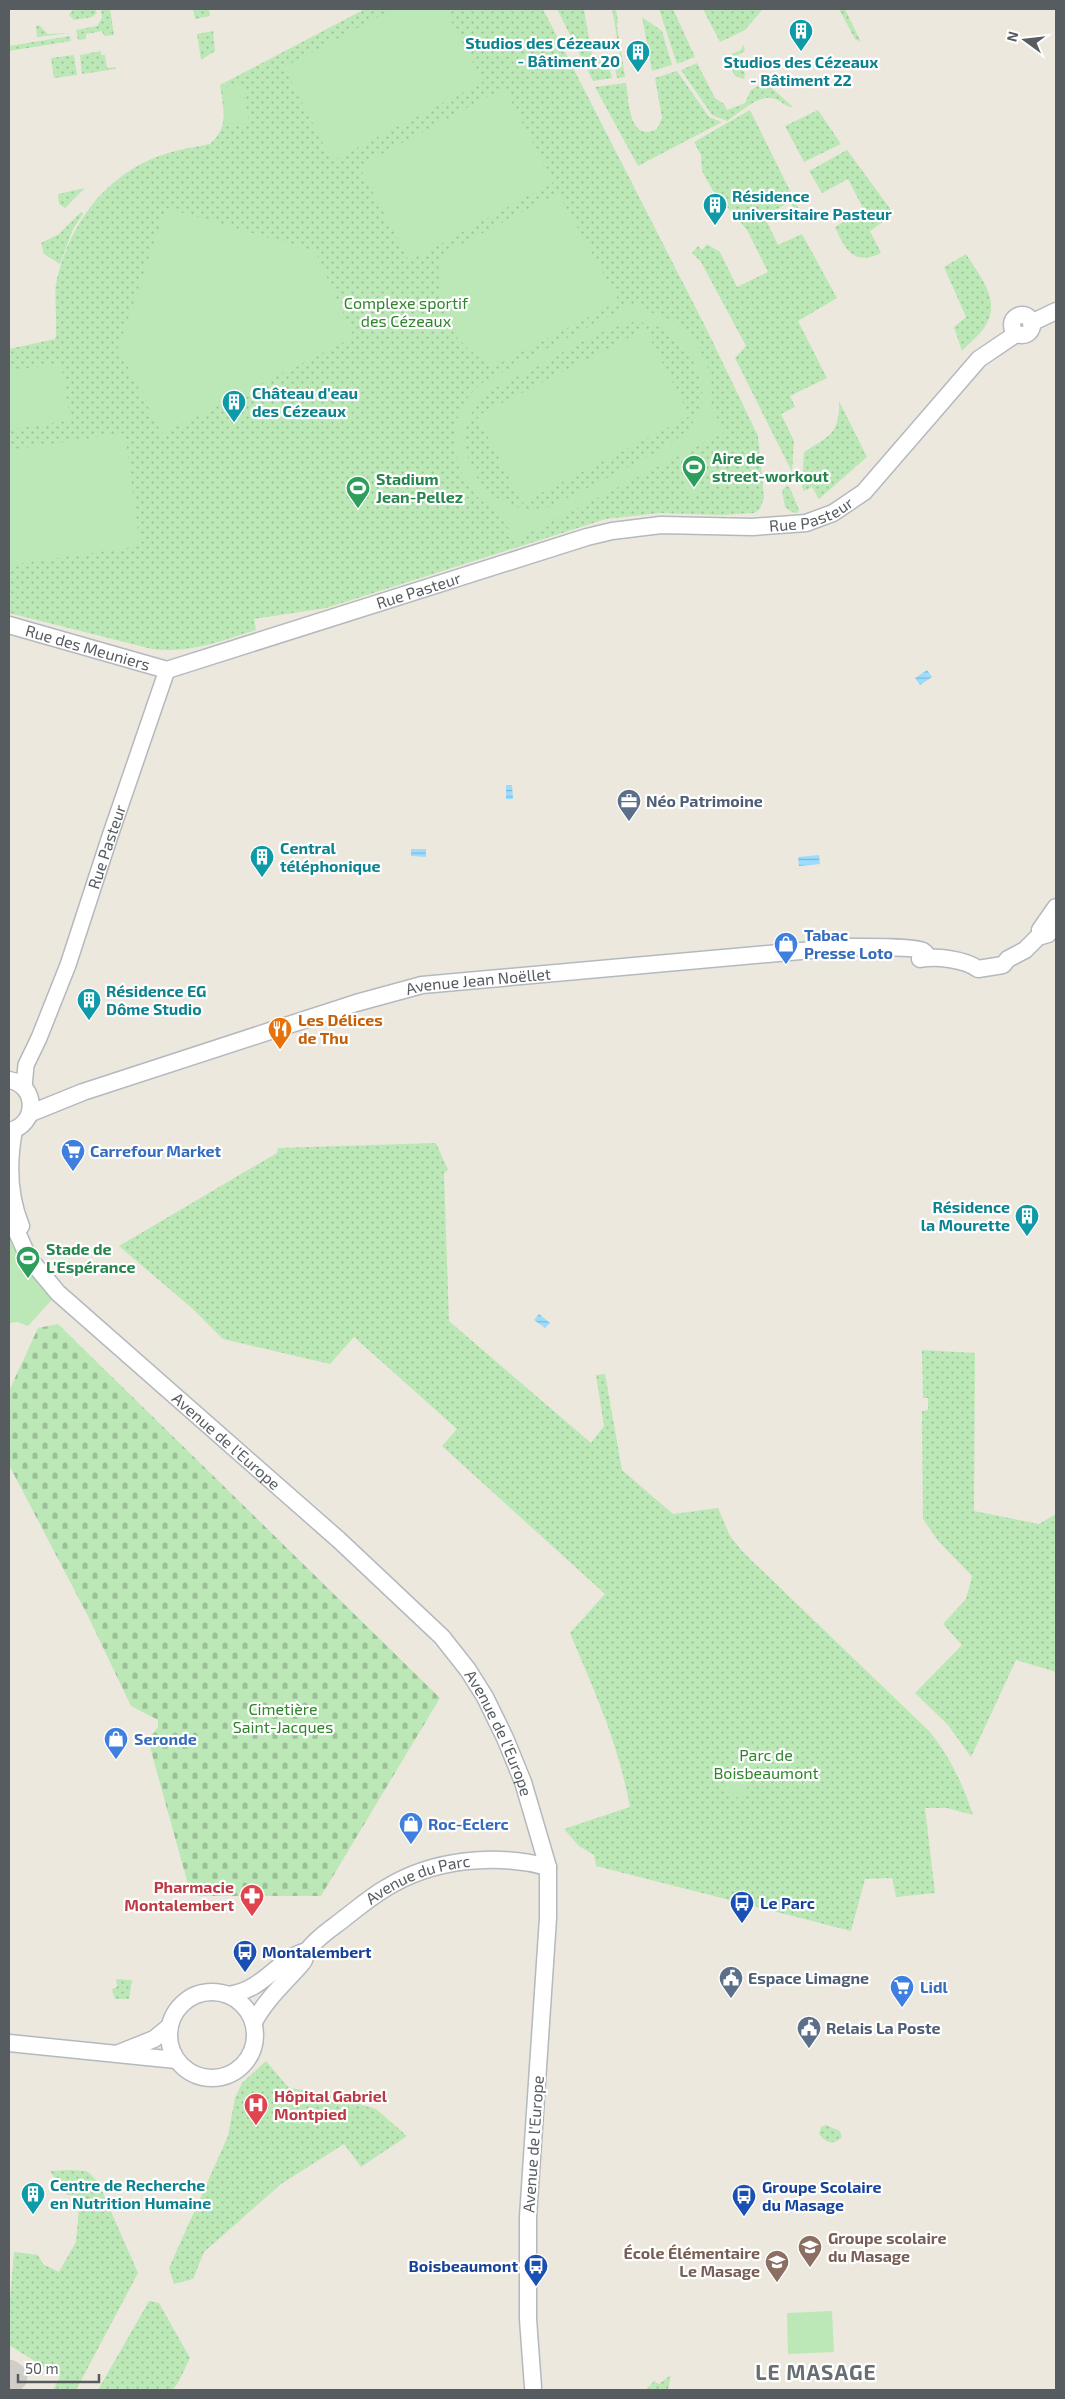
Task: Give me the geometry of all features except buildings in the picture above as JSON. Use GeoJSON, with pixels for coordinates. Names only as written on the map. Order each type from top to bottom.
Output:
{"type":"FeatureCollection","features":[{"type":"Feature","properties":{"kind":"main road","name":"Rue Pasteur"},"geometry":{"type":"LineString","coordinates":[[167,670],[587,537],[612,531],[661,525],[752,527],[814,521],[848,505],[864,492],[979,359],[1016,334],[1012,326],[1015,318],[1026,316],[1032,323],[1056,311]]}},
{"type":"Feature","properties":{"kind":"main road","name":"Rue des Meuniers"},"geometry":{"type":"LineString","coordinates":[[9,625],[167,670]]}},
{"type":"Feature","properties":{"kind":"main road","name":"Avenue Jean Noëllet"},"geometry":{"type":"LineString","coordinates":[[1038,938],[1041,928],[1056,907]]}},
{"type":"Feature","properties":{"kind":"main road","name":"Avenue Jean Noëllet"},"geometry":{"type":"LineString","coordinates":[[28,1099],[48,1098],[83,1092],[356,1003],[422,985],[845,947],[887,949],[921,960],[928,957],[971,964],[978,969],[987,969],[1003,966],[1008,959],[1025,950],[1038,938],[1048,934],[1056,922]]}},
{"type":"Feature","properties":{"kind":"main road"},"geometry":{"type":"LineString","coordinates":[[9,1080],[28,1099],[27,1120],[12,1130]]}},
{"type":"Feature","properties":{"kind":"main road","name":"Avenue de l'Europe"},"geometry":{"type":"LineString","coordinates":[[12,1130],[10,1163],[13,1196],[18,1219],[33,1250],[37,1266]]}},
{"type":"Feature","properties":{"kind":"main road","name":"Avenue de l'Europe"},"geometry":{"type":"LineString","coordinates":[[9,1214],[28,1256],[58,1292],[339,1540],[442,1637],[468,1670],[485,1697],[505,1738],[530,1804],[548,1867],[549,1901],[528,2218],[528,2319],[534,2389]]}},
{"type":"Feature","properties":{"kind":"main road","name":"Avenue du Parc"},"geometry":{"type":"LineString","coordinates":[[228,1995],[239,1994],[258,1985],[298,1953],[307,1951],[365,1902],[387,1887],[411,1876],[437,1867],[489,1859],[524,1860],[548,1867]]}},
{"type":"Feature","properties":{"kind":"main road","name":"Avenue du Parc"},"geometry":{"type":"LineString","coordinates":[[254,2022],[263,2006],[304,1961],[307,1951]]}},
{"type":"Feature","properties":{"kind":"main road"},"geometry":{"type":"LineString","coordinates":[[119,2053],[154,2039],[170,2026],[179,2007],[192,1996],[209,1992],[228,1995],[244,2005],[254,2022],[256,2040],[252,2053],[246,2063],[231,2075],[219,2078],[201,2078],[188,2072],[176,2060],[171,2050],[170,2026]]}},
{"type":"Feature","properties":{"kind":"main road"},"geometry":{"type":"LineString","coordinates":[[9,2043],[176,2060]]}},
{"type":"Feature","properties":{"kind":"street","name":"Rue Pasteur"},"geometry":{"type":"LineString","coordinates":[[28,1099],[26,1066],[68,965],[167,670]]}},
{"type":"Feature","properties":{"kind":"street"},"geometry":{"type":"LineString","coordinates":[[9,1080],[26,1066]]}},
{"type":"Feature","properties":{"kind":"green space"},"geometry":{"type":"Polygon","coordinates":[[[73,9],[95,9],[97,13],[92,17],[74,20],[69,15],[73,9]]]}},
{"type":"Feature","properties":{"kind":"green space"},"geometry":{"type":"Polygon","coordinates":[[[101,9],[110,9],[114,35],[104,36],[102,31],[86,34],[86,39],[78,40],[76,30],[97,26],[102,18],[101,9]]]}},
{"type":"Feature","properties":{"kind":"green space"},"geometry":{"type":"Polygon","coordinates":[[[193,9],[209,9],[210,16],[195,19],[193,9]]]}},
{"type":"Feature","properties":{"kind":"green space","name":"Complexe sportif des Cézeaux"},"geometry":{"type":"Polygon","coordinates":[[[365,9],[543,9],[706,328],[758,436],[764,498],[760,509],[754,513],[720,515],[660,513],[606,519],[326,608],[254,619],[256,630],[217,642],[179,650],[152,649],[9,613],[9,349],[55,339],[56,283],[70,241],[81,221],[93,203],[125,174],[165,154],[210,144],[216,138],[223,124],[224,117],[220,85],[365,9]]]}},
{"type":"Feature","properties":{"kind":"green space"},"geometry":{"type":"Polygon","coordinates":[[[393,9],[445,9],[483,82],[332,161],[284,67],[393,9]]]}},
{"type":"Feature","properties":{"kind":"green space"},"geometry":{"type":"Polygon","coordinates":[[[557,9],[584,9],[592,56],[600,57],[602,70],[610,70],[612,78],[593,81],[557,9]]]}},
{"type":"Feature","properties":{"kind":"green space"},"geometry":{"type":"Polygon","coordinates":[[[612,9],[616,9],[625,77],[617,78],[615,68],[622,67],[612,9]]]}},
{"type":"Feature","properties":{"kind":"green space"},"geometry":{"type":"Polygon","coordinates":[[[659,9],[674,9],[695,57],[677,64],[659,9]]]}},
{"type":"Feature","properties":{"kind":"green space"},"geometry":{"type":"Polygon","coordinates":[[[703,9],[762,10],[745,30],[720,42],[703,9]]]}},
{"type":"Feature","properties":{"kind":"green space"},"geometry":{"type":"Polygon","coordinates":[[[839,9],[845,9],[861,42],[855,39],[839,9]]]}},
{"type":"Feature","properties":{"kind":"green space"},"geometry":{"type":"Polygon","coordinates":[[[642,17],[662,31],[672,65],[652,71],[642,17]]]}},
{"type":"Feature","properties":{"kind":"green space"},"geometry":{"type":"Polygon","coordinates":[[[39,25],[48,34],[70,33],[37,37],[36,26],[39,25]]]}},
{"type":"Feature","properties":{"kind":"green space"},"geometry":{"type":"Polygon","coordinates":[[[213,31],[215,51],[201,60],[197,34],[213,31]]]}},
{"type":"Feature","properties":{"kind":"green space"},"geometry":{"type":"Polygon","coordinates":[[[70,36],[71,41],[9,51],[9,46],[70,36]]]}},
{"type":"Feature","properties":{"kind":"green space"},"geometry":{"type":"Polygon","coordinates":[[[743,44],[745,51],[736,56],[745,74],[744,79],[735,76],[724,55],[728,56],[741,50],[743,44]]]}},
{"type":"Feature","properties":{"kind":"green space"},"geometry":{"type":"Polygon","coordinates":[[[101,51],[101,55],[105,55],[107,68],[116,67],[116,69],[82,74],[80,55],[101,51]]]}},
{"type":"Feature","properties":{"kind":"green space"},"geometry":{"type":"Polygon","coordinates":[[[74,55],[77,75],[54,78],[51,58],[74,55]]]}},
{"type":"Feature","properties":{"kind":"green space"},"geometry":{"type":"Polygon","coordinates":[[[697,63],[715,98],[724,104],[727,110],[745,103],[751,90],[765,82],[793,107],[772,98],[766,98],[755,102],[727,121],[712,115],[681,70],[697,63]]]}},
{"type":"Feature","properties":{"kind":"green space"},"geometry":{"type":"Polygon","coordinates":[[[677,71],[709,117],[722,122],[638,166],[595,87],[626,83],[632,118],[636,126],[648,132],[657,129],[662,118],[655,78],[677,71]]]}},
{"type":"Feature","properties":{"kind":"green space"},"geometry":{"type":"Polygon","coordinates":[[[243,84],[249,123],[228,126],[222,88],[243,84]]]}},
{"type":"Feature","properties":{"kind":"green space"},"geometry":{"type":"Polygon","coordinates":[[[504,88],[554,182],[409,261],[359,166],[504,88]]]}},
{"type":"Feature","properties":{"kind":"green space"},"geometry":{"type":"Polygon","coordinates":[[[750,110],[800,211],[796,214],[790,202],[764,216],[778,245],[802,234],[837,298],[798,321],[827,378],[790,396],[795,407],[781,414],[794,441],[792,472],[735,358],[746,346],[701,262],[692,253],[698,246],[702,250],[707,244],[720,252],[737,287],[768,272],[747,230],[713,191],[702,171],[701,155],[694,142],[750,110]]]}},
{"type":"Feature","properties":{"kind":"green space"},"geometry":{"type":"Polygon","coordinates":[[[818,110],[841,144],[804,162],[785,126],[818,110]]]}},
{"type":"Feature","properties":{"kind":"green space"},"geometry":{"type":"Polygon","coordinates":[[[847,150],[894,214],[870,231],[881,253],[872,257],[857,257],[852,254],[843,243],[835,227],[864,210],[848,179],[822,193],[809,171],[847,150]]]}},
{"type":"Feature","properties":{"kind":"green space"},"geometry":{"type":"Polygon","coordinates":[[[85,188],[65,208],[59,204],[58,194],[85,188]]]}},
{"type":"Feature","properties":{"kind":"green space"},"geometry":{"type":"Polygon","coordinates":[[[558,193],[619,301],[491,368],[457,337],[446,318],[441,298],[439,256],[558,193]]]}},
{"type":"Feature","properties":{"kind":"green space"},"geometry":{"type":"Polygon","coordinates":[[[166,208],[315,251],[354,337],[162,434],[118,348],[166,208]]]}},
{"type":"Feature","properties":{"kind":"green space"},"geometry":{"type":"Polygon","coordinates":[[[81,212],[83,214],[73,229],[60,264],[44,254],[41,243],[59,234],[81,212]]]}},
{"type":"Feature","properties":{"kind":"green space"},"geometry":{"type":"Polygon","coordinates":[[[966,254],[983,280],[990,299],[991,308],[984,328],[962,351],[954,327],[966,317],[944,267],[966,254]]]}},
{"type":"Feature","properties":{"kind":"green space"},"geometry":{"type":"Polygon","coordinates":[[[640,300],[645,311],[658,314],[680,327],[697,345],[708,368],[711,380],[712,407],[725,432],[514,541],[502,517],[480,500],[464,478],[455,448],[455,433],[463,404],[485,381],[640,300]],[[644,323],[623,324],[597,334],[499,386],[488,393],[476,405],[471,414],[466,433],[466,452],[472,469],[483,485],[497,498],[513,506],[532,509],[551,506],[661,449],[677,439],[690,427],[698,413],[702,397],[700,378],[690,356],[674,336],[660,327],[644,323]]]}},
{"type":"Feature","properties":{"kind":"green space"},"geometry":{"type":"Polygon","coordinates":[[[645,329],[690,416],[522,503],[477,416],[645,329]]]}},
{"type":"Feature","properties":{"kind":"green space"},"geometry":{"type":"Polygon","coordinates":[[[61,363],[70,420],[9,430],[9,371],[61,363]]]}},
{"type":"Feature","properties":{"kind":"green space"},"geometry":{"type":"Polygon","coordinates":[[[839,401],[867,457],[819,499],[812,487],[804,491],[802,487],[804,452],[831,433],[837,421],[839,401]]]}},
{"type":"Feature","properties":{"kind":"green space"},"geometry":{"type":"Polygon","coordinates":[[[125,433],[140,546],[9,565],[9,450],[125,433]]]}},
{"type":"Feature","properties":{"kind":"green space","name":"Aire de street-workout"},"geometry":{"type":"Polygon","coordinates":[[[698,478],[704,491],[689,497],[684,484],[698,478]]]}},
{"type":"Feature","properties":{"kind":"green space"},"geometry":{"type":"Polygon","coordinates":[[[787,486],[790,488],[799,510],[797,513],[785,507],[782,490],[787,486]]]}},
{"type":"Feature","properties":{"kind":"green space","name":"Parc de Boisbeaumont"},"geometry":{"type":"Polygon","coordinates":[[[436,1143],[448,1170],[444,1173],[449,1321],[591,1443],[604,1426],[596,1375],[605,1374],[622,1470],[673,1514],[718,1508],[730,1536],[743,1552],[930,1732],[944,1751],[955,1771],[973,1815],[947,1808],[925,1808],[935,1893],[896,1897],[892,1878],[865,1879],[851,1931],[596,1866],[594,1855],[579,1846],[564,1829],[630,1807],[612,1739],[597,1697],[570,1633],[605,1594],[442,1446],[457,1429],[354,1337],[330,1364],[223,1339],[194,1310],[119,1246],[277,1153],[278,1148],[436,1143]]]}},
{"type":"Feature","properties":{"kind":"green space","name":"Stade de L'Espérance"},"geometry":{"type":"Polygon","coordinates":[[[9,1213],[58,1293],[28,1326],[17,1322],[9,1323],[9,1213]]]}},
{"type":"Feature","properties":{"kind":"green space","name":"Cimetière Saint-Jacques"},"geometry":{"type":"Polygon","coordinates":[[[58,1324],[440,1698],[321,1896],[198,1896],[189,1888],[148,1740],[158,1727],[158,1720],[131,1706],[88,1616],[9,1465],[9,1391],[38,1328],[58,1324]]]}},
{"type":"Feature","properties":{"kind":"green space"},"geometry":{"type":"Polygon","coordinates":[[[922,1350],[975,1353],[974,1511],[1039,1524],[1056,1514],[1056,1672],[1016,1660],[971,1757],[948,1725],[915,1693],[962,1645],[943,1624],[966,1599],[972,1576],[939,1542],[923,1519],[922,1411],[928,1410],[928,1398],[923,1398],[922,1350]]]}},
{"type":"Feature","properties":{"kind":"green space"},"geometry":{"type":"Polygon","coordinates":[[[741,1760],[758,1769],[740,1799],[725,1789],[741,1760]]]}},
{"type":"Feature","properties":{"kind":"green space"},"geometry":{"type":"Polygon","coordinates":[[[116,1979],[132,1980],[129,1999],[115,1999],[112,1989],[117,1987],[116,1979]]]}},
{"type":"Feature","properties":{"kind":"green space"},"geometry":{"type":"Polygon","coordinates":[[[266,2061],[289,2088],[320,2092],[376,2109],[407,2136],[361,2167],[344,2144],[281,2184],[204,2252],[193,2279],[174,2284],[169,2268],[228,2136],[235,2098],[242,2083],[266,2061]]]}},
{"type":"Feature","properties":{"kind":"green space"},"geometry":{"type":"Polygon","coordinates":[[[826,2125],[840,2131],[842,2137],[836,2142],[824,2140],[819,2134],[821,2127],[826,2125]]]}},
{"type":"Feature","properties":{"kind":"green space"},"geometry":{"type":"Polygon","coordinates":[[[50,2171],[87,2171],[98,2182],[138,2273],[76,2390],[53,2390],[60,2377],[9,2345],[9,2312],[14,2252],[38,2255],[43,2264],[59,2272],[76,2242],[80,2196],[67,2195],[50,2171]]]}},
{"type":"Feature","properties":{"kind":"green space"},"geometry":{"type":"Polygon","coordinates":[[[149,2301],[159,2303],[190,2358],[178,2383],[172,2390],[98,2390],[149,2301]]]}},
{"type":"Feature","properties":{"kind":"green space"},"geometry":{"type":"Polygon","coordinates":[[[832,2311],[834,2352],[788,2354],[787,2313],[832,2311]]]}},
{"type":"Feature","properties":{"kind":"green space"},"geometry":{"type":"Polygon","coordinates":[[[671,2375],[668,2390],[646,2390],[654,2381],[659,2384],[671,2375]]]}},
{"type":"Feature","properties":{"kind":"water"},"geometry":{"type":"Polygon","coordinates":[[[927,670],[932,677],[920,685],[915,678],[927,670]]]}},
{"type":"Feature","properties":{"kind":"water"},"geometry":{"type":"Polygon","coordinates":[[[506,785],[512,785],[513,799],[506,799],[506,785]]]}},
{"type":"Feature","properties":{"kind":"water"},"geometry":{"type":"Polygon","coordinates":[[[411,849],[426,849],[426,857],[411,856],[411,849]]]}},
{"type":"Feature","properties":{"kind":"water"},"geometry":{"type":"Polygon","coordinates":[[[819,855],[820,864],[799,866],[798,857],[819,855]]]}},
{"type":"Feature","properties":{"kind":"water"},"geometry":{"type":"Polygon","coordinates":[[[539,1314],[550,1323],[545,1328],[534,1320],[539,1314]]]}},
{"type":"Feature","properties":{"kind":"taxiway"},"geometry":{"type":"LineString","coordinates":[[9,2374],[13,2377]]}},
{"type":"Feature","properties":{"kind":"place","name":"Studios des Cézeaux - Bâtiment 22"},"geometry":{"type":"Point","coordinates":[801,52]}},
{"type":"Feature","properties":{"kind":"place","name":"Studios des Cézeaux - Bâtiment 20"},"geometry":{"type":"Point","coordinates":[638,73]}},
{"type":"Feature","properties":{"kind":"place","name":"Résidence universitaire Pasteur"},"geometry":{"type":"Point","coordinates":[715,226]}},
{"type":"Feature","properties":{"kind":"place","name":"Château d'eau des Cézeaux"},"geometry":{"type":"Point","coordinates":[234,423]}},
{"type":"Feature","properties":{"kind":"place","name":"Aire de street-workout"},"geometry":{"type":"Point","coordinates":[694,488]}},
{"type":"Feature","properties":{"kind":"place","name":"Stadium Jean-Pellez"},"geometry":{"type":"Point","coordinates":[358,509]}},
{"type":"Feature","properties":{"kind":"place","name":"Néo Patrimoine"},"geometry":{"type":"Point","coordinates":[629,822]}},
{"type":"Feature","properties":{"kind":"place","name":"Central téléphonique"},"geometry":{"type":"Point","coordinates":[262,878]}},
{"type":"Feature","properties":{"kind":"place","name":"Tabac Presse Loto"},"geometry":{"type":"Point","coordinates":[786,965]}},
{"type":"Feature","properties":{"kind":"place","name":"Résidence EG Dôme Studio"},"geometry":{"type":"Point","coordinates":[89,1021]}},
{"type":"Feature","properties":{"kind":"place","name":"Les Délices de Thu"},"geometry":{"type":"Point","coordinates":[280,1050]}},
{"type":"Feature","properties":{"kind":"place","name":"Carrefour Market"},"geometry":{"type":"Point","coordinates":[73,1172]}},
{"type":"Feature","properties":{"kind":"place","name":"Résidence la Mourette"},"geometry":{"type":"Point","coordinates":[1027,1237]}},
{"type":"Feature","properties":{"kind":"place","name":"Stade de L'Espérance"},"geometry":{"type":"Point","coordinates":[28,1279]}},
{"type":"Feature","properties":{"kind":"place","name":"Seronde"},"geometry":{"type":"Point","coordinates":[116,1760]}},
{"type":"Feature","properties":{"kind":"place","name":"Roc-Eclerc"},"geometry":{"type":"Point","coordinates":[411,1845]}},
{"type":"Feature","properties":{"kind":"place","name":"Pharmacie Montalembert"},"geometry":{"type":"Point","coordinates":[252,1917]}},
{"type":"Feature","properties":{"kind":"place","name":"Le Parc"},"geometry":{"type":"Point","coordinates":[742,1924]}},
{"type":"Feature","properties":{"kind":"place","name":"Montalembert"},"geometry":{"type":"Point","coordinates":[245,1973]}},
{"type":"Feature","properties":{"kind":"place","name":"Espace Limagne"},"geometry":{"type":"Point","coordinates":[731,1999]}},
{"type":"Feature","properties":{"kind":"place","name":"Lidl"},"geometry":{"type":"Point","coordinates":[902,2008]}},
{"type":"Feature","properties":{"kind":"place","name":"Relais La Poste"},"geometry":{"type":"Point","coordinates":[809,2049]}},
{"type":"Feature","properties":{"kind":"place","name":"Hôpital Gabriel Montpied"},"geometry":{"type":"Point","coordinates":[256,2126]}},
{"type":"Feature","properties":{"kind":"place","name":"Centre de Recherche en Nutrition Humaine"},"geometry":{"type":"Point","coordinates":[33,2215]}},
{"type":"Feature","properties":{"kind":"place","name":"Groupe Scolaire du Masage"},"geometry":{"type":"Point","coordinates":[744,2217]}},
{"type":"Feature","properties":{"kind":"place","name":"Groupe scolaire du Masage"},"geometry":{"type":"Point","coordinates":[810,2268]}},
{"type":"Feature","properties":{"kind":"place","name":"École Élémentaire Le Masage"},"geometry":{"type":"Point","coordinates":[777,2283]}},
{"type":"Feature","properties":{"kind":"place","name":"Boisbeaumont"},"geometry":{"type":"Point","coordinates":[536,2287]}},
{"type":"Feature","properties":{"kind":"district","name":"LE MASAGE"},"geometry":{"type":"Point","coordinates":[816,2373]}}]}
